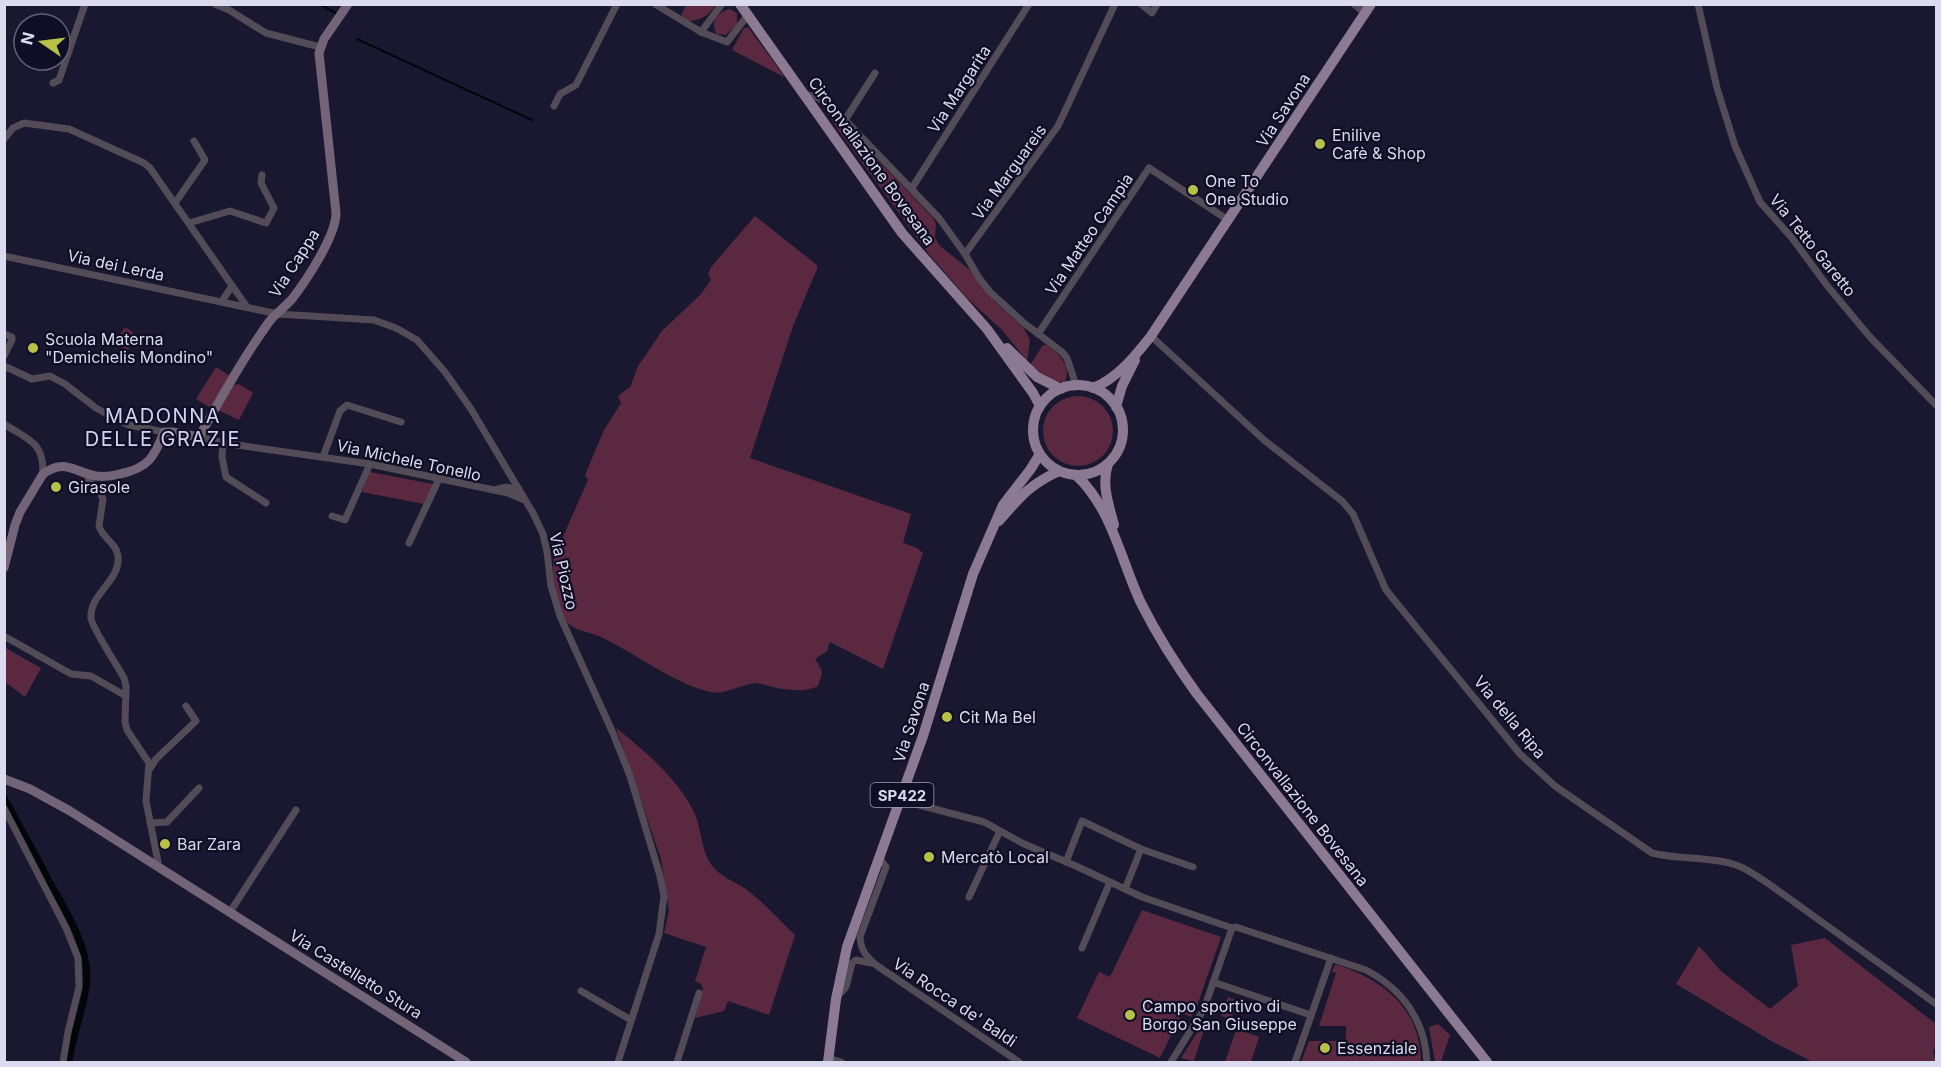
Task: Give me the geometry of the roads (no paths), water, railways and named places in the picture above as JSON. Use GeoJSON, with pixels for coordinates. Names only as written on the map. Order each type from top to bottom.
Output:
{"type":"FeatureCollection","features":[{"type":"Feature","properties":{"kind":"main road","name":"Circonvallazione Bovesana"},"geometry":{"type":"LineString","coordinates":[[740,4],[902,233],[1014,360],[1040,406]]}},
{"type":"Feature","properties":{"kind":"main road","name":"Via Savona"},"geometry":{"type":"LineString","coordinates":[[1093,388],[1119,372],[1151,336],[1367,6]]}},
{"type":"Feature","properties":{"kind":"main road","name":"Via Savona"},"geometry":{"type":"LineString","coordinates":[[1116,406],[1122,386],[1143,346]]}},
{"type":"Feature","properties":{"kind":"main road","name":"Circonvallazione Bovesana"},"geometry":{"type":"LineString","coordinates":[[1014,360],[1036,377],[1061,389]]}},
{"type":"Feature","properties":{"kind":"main road"},"geometry":{"type":"LineString","coordinates":[[1076,385],[1093,388],[1110,399],[1116,406],[1122,423],[1123,434],[1120,445],[1108,464],[1088,474],[1077,476],[1059,471],[1045,461],[1040,454],[1033,430],[1035,418],[1040,406],[1049,396],[1061,389],[1076,385]]}},
{"type":"Feature","properties":{"kind":"main road","name":"Via Savona"},"geometry":{"type":"LineString","coordinates":[[828,1060],[836,999],[847,947],[924,736],[973,574],[1003,505],[1040,454]]}},
{"type":"Feature","properties":{"kind":"main road","name":"Circonvallazione Bovesana"},"geometry":{"type":"LineString","coordinates":[[1108,464],[1105,475],[1106,495],[1120,549]]}},
{"type":"Feature","properties":{"kind":"main road","name":"Via Savona"},"geometry":{"type":"LineString","coordinates":[[991,531],[1022,495],[1037,482],[1059,471]]}},
{"type":"Feature","properties":{"kind":"main road","name":"Circonvallazione Bovesana"},"geometry":{"type":"LineString","coordinates":[[1077,476],[1094,493],[1120,549],[1140,602],[1167,651],[1197,694],[1486,1062]]}},
{"type":"Feature","properties":{"kind":"street"},"geometry":{"type":"LineString","coordinates":[[53,83],[59,80],[85,4]]}},
{"type":"Feature","properties":{"kind":"street"},"geometry":{"type":"LineString","coordinates":[[215,4],[266,33],[320,47],[348,4]]}},
{"type":"Feature","properties":{"kind":"street"},"geometry":{"type":"LineString","coordinates":[[554,106],[560,94],[576,85],[617,4]]}},
{"type":"Feature","properties":{"kind":"street"},"geometry":{"type":"LineString","coordinates":[[655,4],[701,32],[728,42],[748,15]]}},
{"type":"Feature","properties":{"kind":"street"},"geometry":{"type":"LineString","coordinates":[[701,32],[722,4]]}},
{"type":"Feature","properties":{"kind":"street","name":"Via Margarita"},"geometry":{"type":"LineString","coordinates":[[912,188],[1029,4]]}},
{"type":"Feature","properties":{"kind":"street","name":"Via Marguareis"},"geometry":{"type":"LineString","coordinates":[[965,254],[1058,126],[1115,4]]}},
{"type":"Feature","properties":{"kind":"street"},"geometry":{"type":"LineString","coordinates":[[1141,4],[1152,13],[1157,4]]}},
{"type":"Feature","properties":{"kind":"street"},"geometry":{"type":"LineString","coordinates":[[1354,4],[1358,8],[1367,6]]}},
{"type":"Feature","properties":{"kind":"street","name":"Via Tetto Garetto"},"geometry":{"type":"LineString","coordinates":[[1698,4],[1716,88],[1735,146],[1760,202],[1792,238],[1829,288],[1870,337],[1936,405]]}},
{"type":"Feature","properties":{"kind":"street","name":"Via Cappa"},"geometry":{"type":"LineString","coordinates":[[199,437],[271,319],[293,297],[313,268],[336,224],[322,93],[320,47]]}},
{"type":"Feature","properties":{"kind":"street"},"geometry":{"type":"LineString","coordinates":[[845,120],[875,73]]}},
{"type":"Feature","properties":{"kind":"street"},"geometry":{"type":"LineString","coordinates":[[804,94],[819,98],[845,120],[912,188],[939,218],[979,278],[1001,303],[1067,358],[1076,385]]}},
{"type":"Feature","properties":{"kind":"street"},"geometry":{"type":"LineString","coordinates":[[4,139],[13,128],[24,123],[78,131],[144,163],[150,168],[247,307]]}},
{"type":"Feature","properties":{"kind":"street"},"geometry":{"type":"LineString","coordinates":[[175,203],[205,160],[194,141]]}},
{"type":"Feature","properties":{"kind":"street","name":"Via Matteo Campia"},"geometry":{"type":"LineString","coordinates":[[1038,334],[1149,168],[1228,220]]}},
{"type":"Feature","properties":{"kind":"street"},"geometry":{"type":"LineString","coordinates":[[189,223],[230,211],[266,223],[274,208],[261,183],[262,175]]}},
{"type":"Feature","properties":{"kind":"street","name":"Via dei Lerda"},"geometry":{"type":"LineString","coordinates":[[5,257],[247,307]]}},
{"type":"Feature","properties":{"kind":"street"},"geometry":{"type":"LineString","coordinates":[[222,301],[232,286]]}},
{"type":"Feature","properties":{"kind":"street","name":"Via Piozzo"},"geometry":{"type":"LineString","coordinates":[[247,307],[278,314],[369,319],[408,333],[428,351],[471,409],[543,534],[551,586],[560,616],[630,776],[664,896],[659,934],[618,1062]]}},
{"type":"Feature","properties":{"kind":"street"},"geometry":{"type":"LineString","coordinates":[[4,334],[12,337],[12,340],[4,356]]}},
{"type":"Feature","properties":{"kind":"street","name":"Via della Ripa"},"geometry":{"type":"LineString","coordinates":[[1151,336],[1264,440],[1342,501],[1353,514],[1386,590],[1520,754],[1542,775],[1652,854],[1671,858],[1724,862],[1747,870],[1936,1004]]}},
{"type":"Feature","properties":{"kind":"street"},"geometry":{"type":"LineString","coordinates":[[4,366],[32,379],[50,376],[65,384],[96,408],[129,425],[199,437]]}},
{"type":"Feature","properties":{"kind":"street","name":"Via Michele Tonello"},"geometry":{"type":"LineString","coordinates":[[323,457],[344,406],[353,405],[401,422]]}},
{"type":"Feature","properties":{"kind":"street"},"geometry":{"type":"LineString","coordinates":[[4,424],[39,447],[44,460],[43,474],[20,512],[15,525],[4,567]]}},
{"type":"Feature","properties":{"kind":"street"},"geometry":{"type":"LineString","coordinates":[[43,474],[55,467],[63,466],[98,476],[139,469],[152,458],[164,432]]}},
{"type":"Feature","properties":{"kind":"street","name":"Via Michele Tonello"},"geometry":{"type":"LineString","coordinates":[[199,437],[223,443],[370,464],[489,491],[508,493],[524,500]]}},
{"type":"Feature","properties":{"kind":"street"},"geometry":{"type":"LineString","coordinates":[[223,443],[222,457],[226,477],[266,502]]}},
{"type":"Feature","properties":{"kind":"street"},"geometry":{"type":"LineString","coordinates":[[332,516],[345,520],[370,464]]}},
{"type":"Feature","properties":{"kind":"street","name":"Via Michele Tonello"},"geometry":{"type":"LineString","coordinates":[[489,491],[501,486],[508,472]]}},
{"type":"Feature","properties":{"kind":"street"},"geometry":{"type":"LineString","coordinates":[[88,474],[88,479],[103,499],[100,530],[113,542],[118,557],[116,571],[92,606],[91,620],[124,678],[126,696],[124,722],[149,763],[146,801],[157,866]]}},
{"type":"Feature","properties":{"kind":"street"},"geometry":{"type":"LineString","coordinates":[[409,543],[439,479]]}},
{"type":"Feature","properties":{"kind":"street","name":"Via Michele Tonello"},"geometry":{"type":"LineString","coordinates":[[489,491],[507,487],[518,490]]}},
{"type":"Feature","properties":{"kind":"street"},"geometry":{"type":"LineString","coordinates":[[4,636],[70,674],[91,676],[126,696]]}},
{"type":"Feature","properties":{"kind":"street"},"geometry":{"type":"LineString","coordinates":[[149,770],[156,759],[196,721],[186,706]]}},
{"type":"Feature","properties":{"kind":"street","name":"Via Castelletto Stura"},"geometry":{"type":"LineString","coordinates":[[4,779],[53,801],[466,1062]]}},
{"type":"Feature","properties":{"kind":"street"},"geometry":{"type":"LineString","coordinates":[[150,823],[167,822],[199,788]]}},
{"type":"Feature","properties":{"kind":"street"},"geometry":{"type":"LineString","coordinates":[[900,800],[966,816],[1142,897],[1366,970],[1383,979],[1410,1007],[1421,1028],[1427,1062]]}},
{"type":"Feature","properties":{"kind":"street"},"geometry":{"type":"LineString","coordinates":[[4,808],[66,928],[78,958],[79,987],[63,1062]]}},
{"type":"Feature","properties":{"kind":"street"},"geometry":{"type":"LineString","coordinates":[[230,912],[296,810]]}},
{"type":"Feature","properties":{"kind":"street"},"geometry":{"type":"LineString","coordinates":[[1066,862],[1082,821],[1141,849],[1193,867]]}},
{"type":"Feature","properties":{"kind":"street"},"geometry":{"type":"LineString","coordinates":[[969,897],[1000,831]]}},
{"type":"Feature","properties":{"kind":"street"},"geometry":{"type":"LineString","coordinates":[[1125,889],[1141,849]]}},
{"type":"Feature","properties":{"kind":"street","name":"Via Rocca de' Baldi"},"geometry":{"type":"LineString","coordinates":[[876,965],[861,948],[860,937],[886,867],[879,858]]}},
{"type":"Feature","properties":{"kind":"street"},"geometry":{"type":"LineString","coordinates":[[1082,948],[1110,882]]}},
{"type":"Feature","properties":{"kind":"street"},"geometry":{"type":"LineString","coordinates":[[1171,1062],[1202,1012],[1232,928]]}},
{"type":"Feature","properties":{"kind":"street"},"geometry":{"type":"LineString","coordinates":[[1294,1062],[1331,958]]}},
{"type":"Feature","properties":{"kind":"street","name":"Via Rocca de' Baldi"},"geometry":{"type":"LineString","coordinates":[[836,999],[846,987],[852,963],[856,960],[864,960],[876,965],[1019,1062]]}},
{"type":"Feature","properties":{"kind":"street"},"geometry":{"type":"LineString","coordinates":[[1213,982],[1311,1015]]}},
{"type":"Feature","properties":{"kind":"street"},"geometry":{"type":"LineString","coordinates":[[581,991],[632,1020]]}},
{"type":"Feature","properties":{"kind":"street"},"geometry":{"type":"LineString","coordinates":[[677,1062],[699,993]]}},
{"type":"Feature","properties":{"kind":"street"},"geometry":{"type":"LineString","coordinates":[[828,1060],[841,1062]]}},
{"type":"Feature","properties":{"kind":"waterway"},"geometry":{"type":"LineString","coordinates":[[319,4],[336,13]]}},
{"type":"Feature","properties":{"kind":"waterway"},"geometry":{"type":"LineString","coordinates":[[357,39],[532,120]]}},
{"type":"Feature","properties":{"kind":"waterway"},"geometry":{"type":"LineString","coordinates":[[4,798],[67,914],[83,951],[86,964],[86,988],[69,1062]]}},
{"type":"Feature","properties":{"kind":"place","name":"Enilive Cafè & Shop"},"geometry":{"type":"Point","coordinates":[1320,144]}},
{"type":"Feature","properties":{"kind":"place","name":"One To One Studio"},"geometry":{"type":"Point","coordinates":[1193,190]}},
{"type":"Feature","properties":{"kind":"place","name":"Scuola Materna \"Demichelis Mondino\""},"geometry":{"type":"Point","coordinates":[33,348]}},
{"type":"Feature","properties":{"kind":"place","name":"Girasole"},"geometry":{"type":"Point","coordinates":[56,487]}},
{"type":"Feature","properties":{"kind":"place","name":"Cit Ma Bel"},"geometry":{"type":"Point","coordinates":[947,717]}},
{"type":"Feature","properties":{"kind":"place","name":"Bar Zara"},"geometry":{"type":"Point","coordinates":[165,844]}},
{"type":"Feature","properties":{"kind":"place","name":"Mercatò Local"},"geometry":{"type":"Point","coordinates":[929,857]}},
{"type":"Feature","properties":{"kind":"place","name":"Campo sportivo di Borgo San Giuseppe"},"geometry":{"type":"Point","coordinates":[1130,1015]}},
{"type":"Feature","properties":{"kind":"place","name":"Essenziale"},"geometry":{"type":"Point","coordinates":[1325,1048]}},
{"type":"Feature","properties":{"kind":"district","name":"MADONNA DELLE GRAZIE"},"geometry":{"type":"Point","coordinates":[163,428]}}]}
